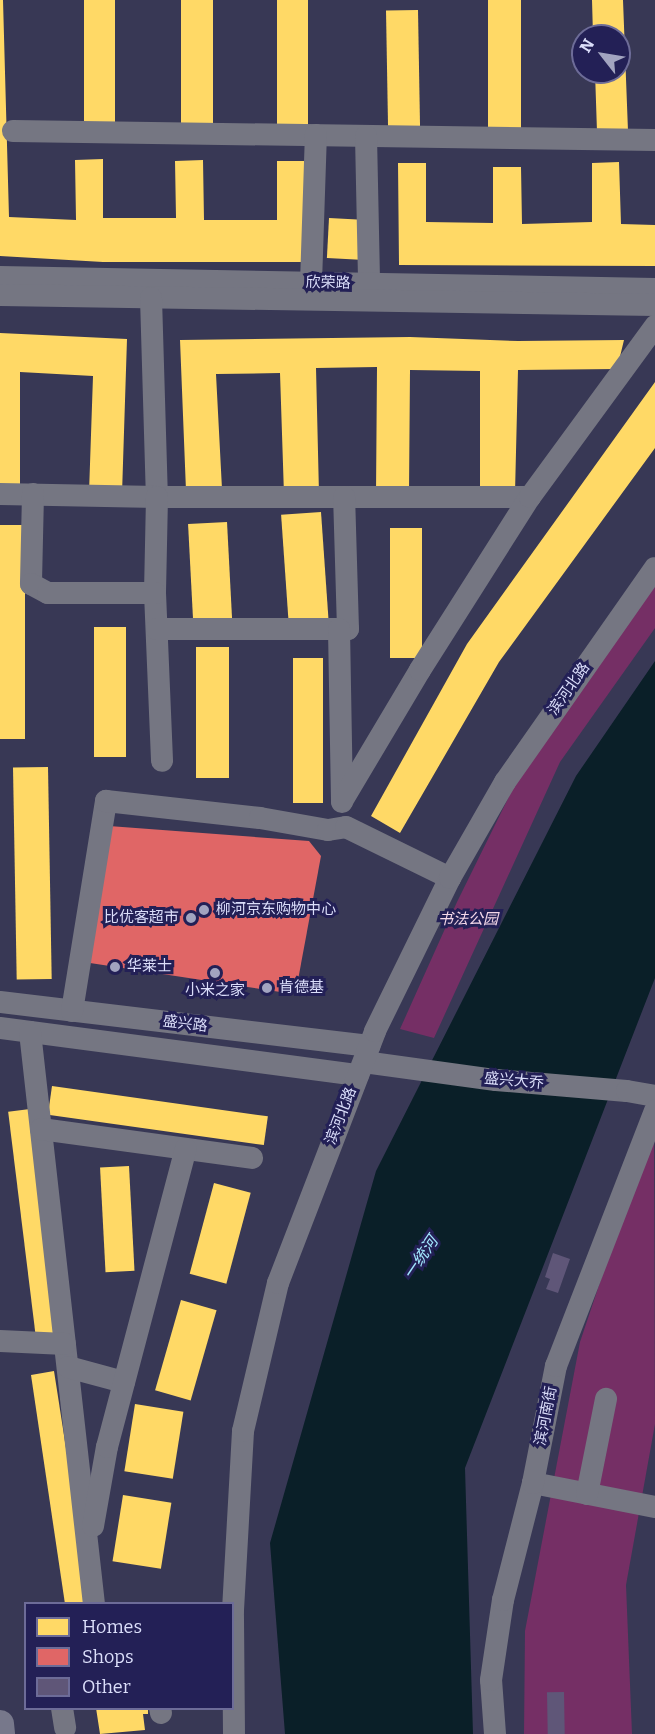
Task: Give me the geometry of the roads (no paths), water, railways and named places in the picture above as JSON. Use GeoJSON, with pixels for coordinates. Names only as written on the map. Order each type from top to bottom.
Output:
{"type":"FeatureCollection","features":[{"type":"Feature","properties":{"kind":"main road"},"geometry":{"type":"LineString","coordinates":[[0,1724],[1,1734]]}},
{"type":"Feature","properties":{"kind":"street"},"geometry":{"type":"LineString","coordinates":[[13,131],[655,140]]}},
{"type":"Feature","properties":{"kind":"street"},"geometry":{"type":"LineString","coordinates":[[311,282],[316,135]]}},
{"type":"Feature","properties":{"kind":"street"},"geometry":{"type":"LineString","coordinates":[[366,136],[369,284]]}},
{"type":"Feature","properties":{"kind":"street","name":"欣荣路"},"geometry":{"type":"LineString","coordinates":[[0,277],[655,289]]}},
{"type":"Feature","properties":{"kind":"street","name":"欣荣路"},"geometry":{"type":"LineString","coordinates":[[0,296],[655,305]]}},
{"type":"Feature","properties":{"kind":"street"},"geometry":{"type":"LineString","coordinates":[[151,298],[158,497],[155,593],[162,761]]}},
{"type":"Feature","properties":{"kind":"street"},"geometry":{"type":"LineString","coordinates":[[342,801],[420,670],[530,497],[655,326]]}},
{"type":"Feature","properties":{"kind":"street"},"geometry":{"type":"LineString","coordinates":[[0,494],[158,497],[530,497]]}},
{"type":"Feature","properties":{"kind":"street"},"geometry":{"type":"LineString","coordinates":[[33,494],[31,584],[48,593],[155,593]]}},
{"type":"Feature","properties":{"kind":"street"},"geometry":{"type":"LineString","coordinates":[[157,629],[348,629],[344,497]]}},
{"type":"Feature","properties":{"kind":"street","name":"滨河北路"},"geometry":{"type":"LineString","coordinates":[[233,1602],[243,1431],[278,1283],[364,1061],[450,878],[505,782],[655,568]]}},
{"type":"Feature","properties":{"kind":"street"},"geometry":{"type":"LineString","coordinates":[[339,629],[342,801],[346,827]]}},
{"type":"Feature","properties":{"kind":"street"},"geometry":{"type":"LineString","coordinates":[[72,1011],[106,801],[260,818],[328,830],[346,827],[450,878]]}},
{"type":"Feature","properties":{"kind":"street","name":"盛兴路"},"geometry":{"type":"LineString","coordinates":[[0,1002],[72,1011],[364,1061]]}},
{"type":"Feature","properties":{"kind":"street","name":"盛兴路"},"geometry":{"type":"LineString","coordinates":[[0,1028],[364,1061]]}},
{"type":"Feature","properties":{"kind":"street"},"geometry":{"type":"LineString","coordinates":[[30,1032],[94,1602]]}},
{"type":"Feature","properties":{"kind":"street","name":"盛兴大乔"},"geometry":{"type":"LineString","coordinates":[[364,1061],[400,1068],[627,1091],[655,1096]]}},
{"type":"Feature","properties":{"kind":"street","name":"滨河南街"},"geometry":{"type":"LineString","coordinates":[[495,1734],[491,1680],[503,1600],[533,1483],[556,1366],[655,1111]]}},
{"type":"Feature","properties":{"kind":"street"},"geometry":{"type":"LineString","coordinates":[[41,1129],[252,1158]]}},
{"type":"Feature","properties":{"kind":"street"},"geometry":{"type":"LineString","coordinates":[[89,1551],[107,1447],[186,1149]]}},
{"type":"Feature","properties":{"kind":"street"},"geometry":{"type":"LineString","coordinates":[[0,1341],[65,1344]]}},
{"type":"Feature","properties":{"kind":"street"},"geometry":{"type":"LineString","coordinates":[[68,1367],[124,1382]]}},
{"type":"Feature","properties":{"kind":"street"},"geometry":{"type":"LineString","coordinates":[[587,1494],[606,1399]]}},
{"type":"Feature","properties":{"kind":"street"},"geometry":{"type":"LineString","coordinates":[[533,1483],[655,1507]]}},
{"type":"Feature","properties":{"kind":"street","name":"滨河北路"},"geometry":{"type":"LineString","coordinates":[[234,1710],[234,1734]]}},
{"type":"Feature","properties":{"kind":"water","name":"一统河"},"geometry":{"type":"Polygon","coordinates":[[[655,661],[655,978],[465,1468],[473,1734],[285,1734],[270,1543],[376,1171],[576,776],[655,661]]]}},
{"type":"Feature","properties":{"kind":"place","name":"柳河京东购物中心"},"geometry":{"type":"Point","coordinates":[204,910]}},
{"type":"Feature","properties":{"kind":"place","name":"比优客超市"},"geometry":{"type":"Point","coordinates":[191,918]}},
{"type":"Feature","properties":{"kind":"place","name":"华莱士"},"geometry":{"type":"Point","coordinates":[115,967]}},
{"type":"Feature","properties":{"kind":"place","name":"小米之家"},"geometry":{"type":"Point","coordinates":[215,973]}},
{"type":"Feature","properties":{"kind":"place","name":"肯德基"},"geometry":{"type":"Point","coordinates":[267,988]}},
{"type":"Feature","properties":{"kind":"park label","name":"书法公园"},"geometry":{"type":"Point","coordinates":[468,920]}}]}
